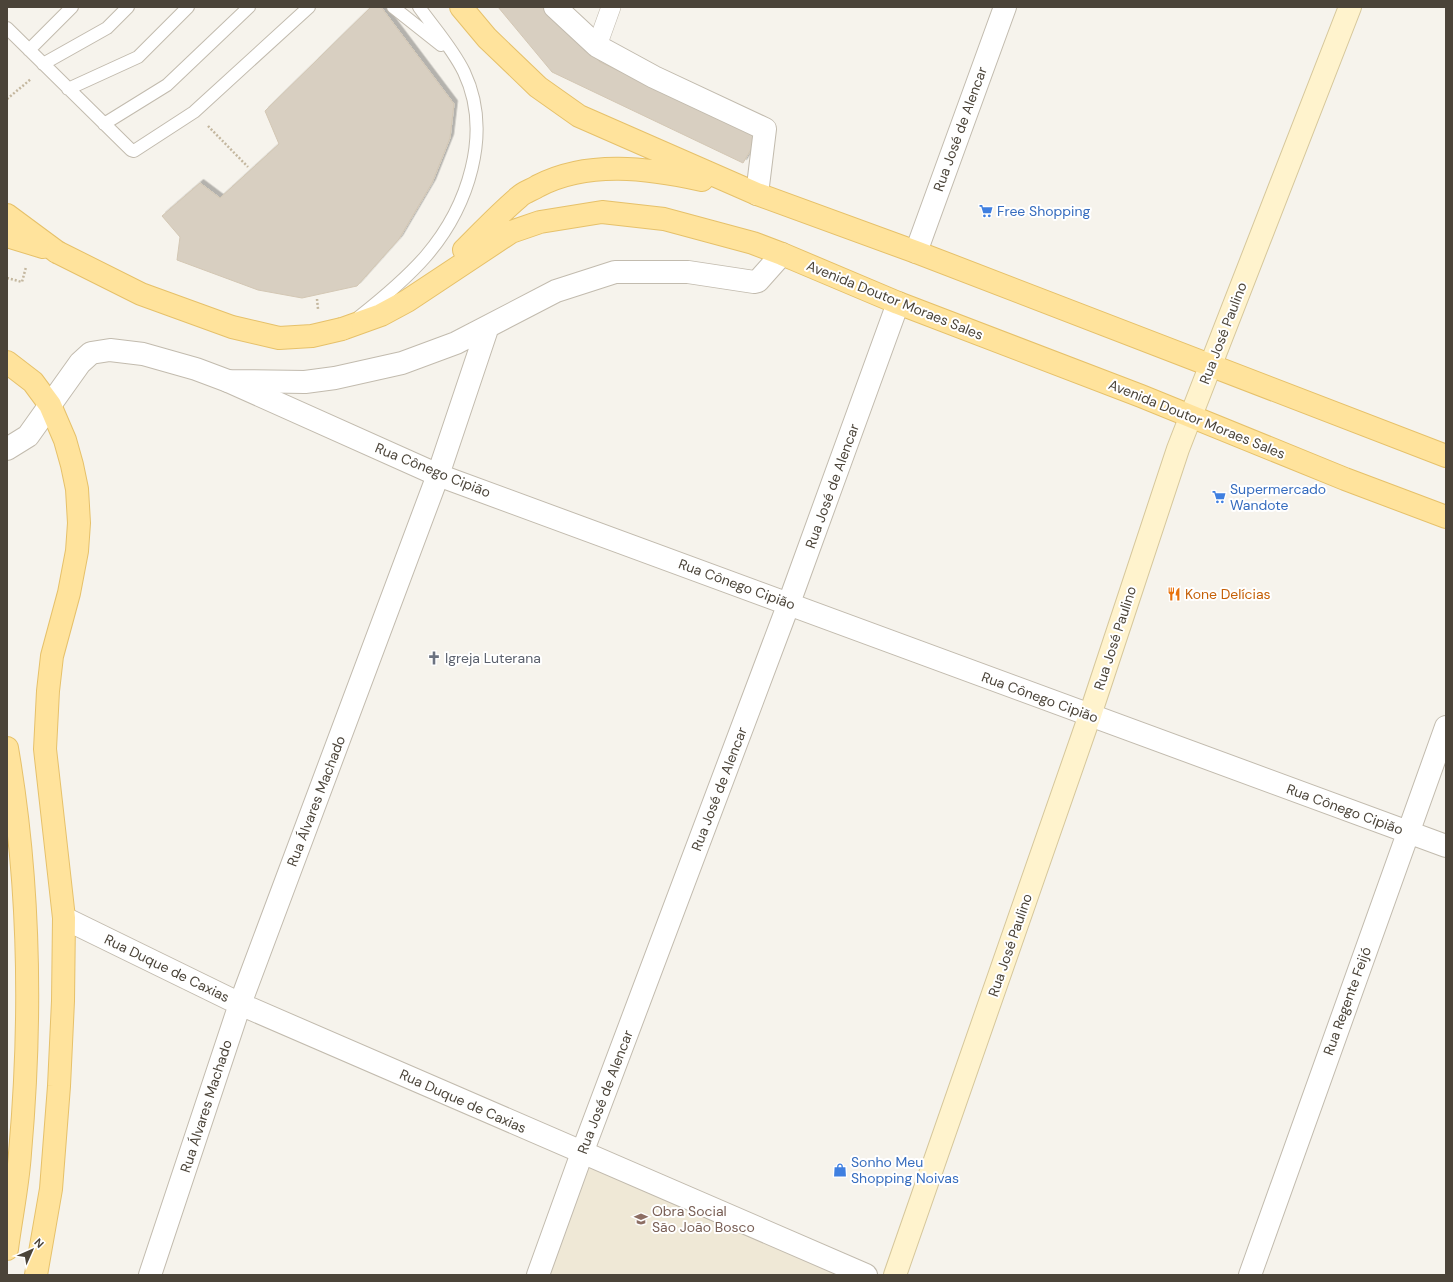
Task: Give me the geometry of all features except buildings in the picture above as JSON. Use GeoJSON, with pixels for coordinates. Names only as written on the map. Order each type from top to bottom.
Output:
{"type":"FeatureCollection","features":[{"type":"Feature","properties":{"kind":"main road"},"geometry":{"type":"LineString","coordinates":[[461,7],[487,38],[538,87],[579,116],[758,194],[916,252],[1446,456]]}},
{"type":"Feature","properties":{"kind":"main road","name":"Rua José Paulino"},"geometry":{"type":"LineString","coordinates":[[895,1275],[1090,715],[1178,449],[1350,7]]}},
{"type":"Feature","properties":{"kind":"main road"},"geometry":{"type":"LineString","coordinates":[[426,287],[520,196],[551,180],[574,174],[617,168],[665,172],[758,194]]}},
{"type":"Feature","properties":{"kind":"main road","name":"Avenida Doutor Moraes Sales"},"geometry":{"type":"LineString","coordinates":[[57,252],[141,294],[232,327],[279,338],[312,336],[344,328],[381,315],[407,301],[511,232],[540,222],[602,212],[664,219],[753,243],[782,254],[898,303],[1190,416],[1345,479],[1446,517]]}},
{"type":"Feature","properties":{"kind":"main road"},"geometry":{"type":"LineString","coordinates":[[7,215],[57,252]]}},
{"type":"Feature","properties":{"kind":"main road"},"geometry":{"type":"LineString","coordinates":[[7,236],[57,252]]}},
{"type":"Feature","properties":{"kind":"main road"},"geometry":{"type":"LineString","coordinates":[[7,362],[33,382],[50,405],[65,440],[72,465],[77,489],[79,523],[77,551],[69,593],[52,656],[48,691],[45,749],[64,918],[63,1001],[59,1094],[50,1189],[36,1275]]}},
{"type":"Feature","properties":{"kind":"main road"},"geometry":{"type":"LineString","coordinates":[[7,748],[17,804],[28,941],[28,1017],[20,1154],[7,1249]]}},
{"type":"Feature","properties":{"kind":"street"},"geometry":{"type":"LineString","coordinates":[[555,7],[597,46],[654,77],[765,129],[758,194]]}},
{"type":"Feature","properties":{"kind":"street"},"geometry":{"type":"LineString","coordinates":[[597,46],[611,7]]}},
{"type":"Feature","properties":{"kind":"street","name":"Rua José de Alencar"},"geometry":{"type":"LineString","coordinates":[[916,252],[1004,7]]}},
{"type":"Feature","properties":{"kind":"street"},"geometry":{"type":"LineString","coordinates":[[228,381],[305,382],[335,378],[402,363],[456,343],[487,329],[556,291],[614,272],[688,272],[754,282],[758,281],[782,254]]}},
{"type":"Feature","properties":{"kind":"street","name":"Rua José de Alencar"},"geometry":{"type":"LineString","coordinates":[[538,1275],[582,1153],[789,603],[898,303]]}},
{"type":"Feature","properties":{"kind":"street","name":"Rua Álvares Machado"},"geometry":{"type":"LineString","coordinates":[[150,1275],[240,1004],[438,475],[487,329]]}},
{"type":"Feature","properties":{"kind":"street","name":"Rua Cônego Cipião"},"geometry":{"type":"LineString","coordinates":[[7,449],[28,436],[85,357],[91,353],[110,350],[143,354],[196,369],[228,381],[438,475],[1446,846]]}},
{"type":"Feature","properties":{"kind":"street","name":"Rua Regente Feijó"},"geometry":{"type":"LineString","coordinates":[[1250,1275],[1446,728]]}},
{"type":"Feature","properties":{"kind":"street","name":"Rua Duque de Caxias"},"geometry":{"type":"LineString","coordinates":[[64,918],[240,1004],[866,1275]]}},
{"type":"Feature","properties":{"kind":"lane"},"geometry":{"type":"LineString","coordinates":[[28,50],[72,7]]}},
{"type":"Feature","properties":{"kind":"lane"},"geometry":{"type":"LineString","coordinates":[[45,65],[107,28],[128,7]]}},
{"type":"Feature","properties":{"kind":"lane"},"geometry":{"type":"LineString","coordinates":[[68,89],[138,58],[188,7]]}},
{"type":"Feature","properties":{"kind":"lane"},"geometry":{"type":"LineString","coordinates":[[104,124],[167,85],[249,7]]}},
{"type":"Feature","properties":{"kind":"lane"},"geometry":{"type":"LineString","coordinates":[[7,28],[133,151],[194,112],[309,7]]}},
{"type":"Feature","properties":{"kind":"lane"},"geometry":{"type":"LineString","coordinates":[[393,7],[454,56]]}},
{"type":"Feature","properties":{"kind":"lane"},"geometry":{"type":"LineString","coordinates":[[344,328],[409,274],[427,255],[457,212],[473,161],[477,131],[474,99],[464,72],[419,7]]}},
{"type":"Feature","properties":{"kind":"path"},"geometry":{"type":"LineString","coordinates":[[7,99],[45,65]]}},
{"type":"Feature","properties":{"kind":"path"},"geometry":{"type":"LineString","coordinates":[[216,135],[248,167]]}},
{"type":"Feature","properties":{"kind":"path"},"geometry":{"type":"LineString","coordinates":[[7,278],[22,282],[27,263]]}},
{"type":"Feature","properties":{"kind":"shaded area","name":"Obra Social São João Bosco"},"geometry":{"type":"Polygon","coordinates":[[[589,1162],[841,1275],[546,1275],[589,1162]]]}},
{"type":"Feature","properties":{"kind":"place","name":"Free Shopping"},"geometry":{"type":"Point","coordinates":[986,211]}},
{"type":"Feature","properties":{"kind":"place","name":"Supermercado Wandote"},"geometry":{"type":"Point","coordinates":[1219,497]}},
{"type":"Feature","properties":{"kind":"place","name":"Kone Delícias"},"geometry":{"type":"Point","coordinates":[1174,594]}},
{"type":"Feature","properties":{"kind":"place","name":"Igreja Luterana"},"geometry":{"type":"Point","coordinates":[434,658]}},
{"type":"Feature","properties":{"kind":"place","name":"Sonho Meu Shopping Noivas"},"geometry":{"type":"Point","coordinates":[840,1170]}},
{"type":"Feature","properties":{"kind":"place","name":"Obra Social São João Bosco"},"geometry":{"type":"Point","coordinates":[641,1219]}}]}
